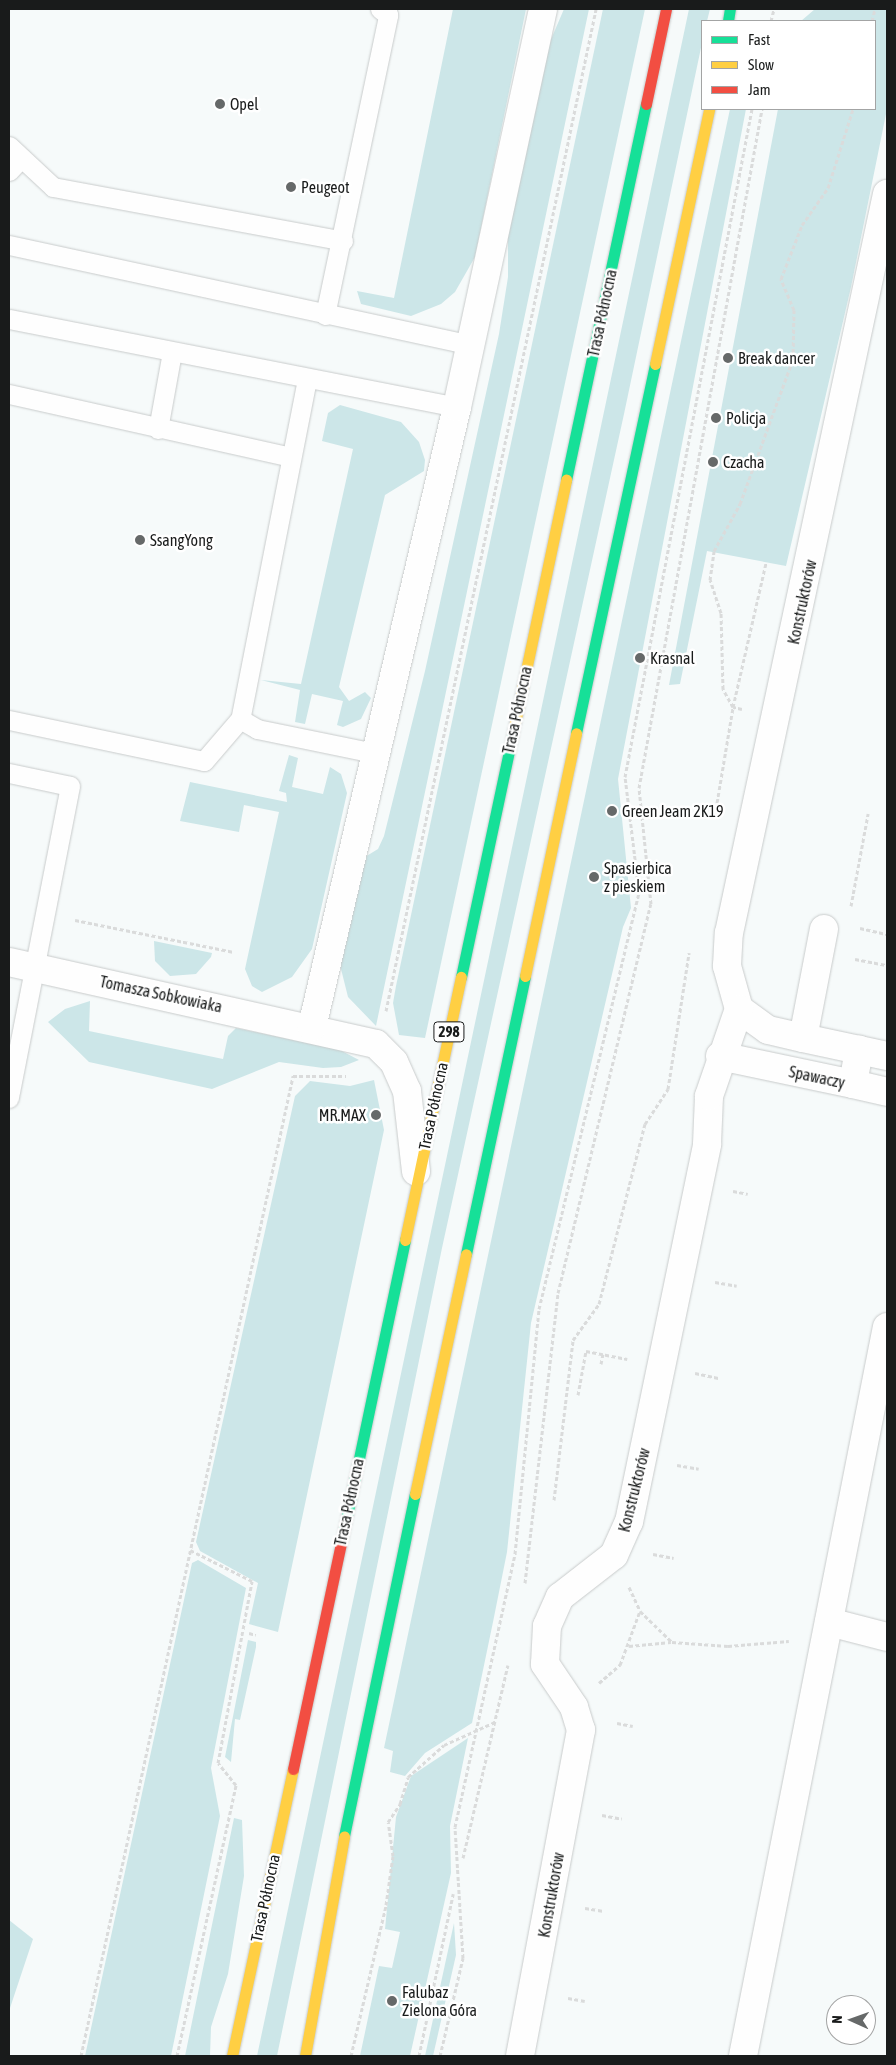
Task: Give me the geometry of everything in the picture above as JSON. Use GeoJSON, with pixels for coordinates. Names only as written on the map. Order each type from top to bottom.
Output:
{"type":"FeatureCollection","features":[{"type":"Feature","properties":{"kind":"main road","name":"Trasa Północna"},"geometry":{"type":"LineString","coordinates":[[232,2056],[416,1180],[666,9]]}},
{"type":"Feature","properties":{"kind":"main road"},"geometry":{"type":"LineString","coordinates":[[305,2056],[355,1775],[709,110]]}},
{"type":"Feature","properties":{"kind":"street"},"geometry":{"type":"LineString","coordinates":[[312,1027],[374,753],[457,407],[543,9]]}},
{"type":"Feature","properties":{"kind":"street","name":"Konstruktorów"},"geometry":{"type":"LineString","coordinates":[[520,2056],[581,1730],[574,1707],[546,1664],[548,1626],[560,1597],[614,1555],[629,1522],[707,1144],[709,1096],[720,1056],[739,1009],[727,966],[729,933],[887,194]]}},
{"type":"Feature","properties":{"kind":"street"},"geometry":{"type":"LineString","coordinates":[[804,1038],[824,929]]}},
{"type":"Feature","properties":{"kind":"street","name":"Tomasza Sobkowiaka"},"geometry":{"type":"LineString","coordinates":[[9,962],[312,1027],[376,1044]]}},
{"type":"Feature","properties":{"kind":"street"},"geometry":{"type":"LineString","coordinates":[[739,1009],[768,1030],[887,1056]]}},
{"type":"Feature","properties":{"kind":"street"},"geometry":{"type":"LineString","coordinates":[[376,1044],[394,1062],[407,1091],[416,1180]]}},
{"type":"Feature","properties":{"kind":"street","name":"Spawaczy"},"geometry":{"type":"LineString","coordinates":[[720,1056],[853,1084],[860,1050]]}},
{"type":"Feature","properties":{"kind":"street"},"geometry":{"type":"LineString","coordinates":[[853,1084],[887,1092]]}},
{"type":"Feature","properties":{"kind":"street"},"geometry":{"type":"LineString","coordinates":[[743,2056],[887,1328]]}},
{"type":"Feature","properties":{"kind":"street"},"geometry":{"type":"LineString","coordinates":[[828,1630],[887,1636]]}},
{"type":"Feature","properties":{"kind":"lane"},"geometry":{"type":"LineString","coordinates":[[326,314],[343,241],[386,11]]}},
{"type":"Feature","properties":{"kind":"lane"},"geometry":{"type":"LineString","coordinates":[[13,159],[53,187],[343,241]]}},
{"type":"Feature","properties":{"kind":"lane"},"geometry":{"type":"LineString","coordinates":[[9,245],[470,345]]}},
{"type":"Feature","properties":{"kind":"lane"},"geometry":{"type":"LineString","coordinates":[[9,319],[457,407]]}},
{"type":"Feature","properties":{"kind":"lane"},"geometry":{"type":"LineString","coordinates":[[158,429],[172,352]]}},
{"type":"Feature","properties":{"kind":"lane"},"geometry":{"type":"LineString","coordinates":[[9,720],[204,761],[240,719],[307,378]]}},
{"type":"Feature","properties":{"kind":"lane"},"geometry":{"type":"LineString","coordinates":[[9,394],[290,458]]}},
{"type":"Feature","properties":{"kind":"lane"},"geometry":{"type":"LineString","coordinates":[[240,719],[257,729],[374,753]]}},
{"type":"Feature","properties":{"kind":"lane"},"geometry":{"type":"LineString","coordinates":[[9,773],[70,786],[36,968],[9,1098]]}},
{"type":"Feature","properties":{"kind":"path"},"geometry":{"type":"LineString","coordinates":[[81,2056],[293,1076],[348,1076],[369,1068],[376,1044],[596,9]]}},
{"type":"Feature","properties":{"kind":"path"},"geometry":{"type":"LineString","coordinates":[[440,2056],[463,1958],[455,1827],[478,1730],[515,1554],[539,1309],[638,892],[625,778],[752,110]]}},
{"type":"Feature","properties":{"kind":"path"},"geometry":{"type":"LineString","coordinates":[[524,1590],[558,1293],[651,904],[639,788],[762,110]]}},
{"type":"Feature","properties":{"kind":"path"},"geometry":{"type":"LineString","coordinates":[[775,719],[733,707],[723,689],[721,613],[710,580],[714,550],[740,504],[793,359],[794,310],[781,279],[802,225],[828,188],[853,110]]}},
{"type":"Feature","properties":{"kind":"path"},"geometry":{"type":"LineString","coordinates":[[714,820],[733,707],[766,562]]}},
{"type":"Feature","properties":{"kind":"path"},"geometry":{"type":"LineString","coordinates":[[850,911],[868,814]]}},
{"type":"Feature","properties":{"kind":"path"},"geometry":{"type":"LineString","coordinates":[[46,915],[234,952]]}},
{"type":"Feature","properties":{"kind":"path"},"geometry":{"type":"LineString","coordinates":[[854,922],[859,923],[858,928],[887,934]]}},
{"type":"Feature","properties":{"kind":"path"},"geometry":{"type":"LineString","coordinates":[[554,1500],[573,1340],[599,1304],[645,1124],[668,1090],[692,943]]}},
{"type":"Feature","properties":{"kind":"path"},"geometry":{"type":"LineString","coordinates":[[578,1395],[586,1351],[661,1366]]}},
{"type":"Feature","properties":{"kind":"path"},"geometry":{"type":"LineString","coordinates":[[601,1364],[603,1354]]}},
{"type":"Feature","properties":{"kind":"path"},"geometry":{"type":"LineString","coordinates":[[177,2056],[236,1785],[218,1763],[252,1581],[190,1550]]}},
{"type":"Feature","properties":{"kind":"path"},"geometry":{"type":"LineString","coordinates":[[614,1555],[640,1611],[672,1642]]}},
{"type":"Feature","properties":{"kind":"path"},"geometry":{"type":"LineString","coordinates":[[620,1664],[629,1646],[640,1611]]}},
{"type":"Feature","properties":{"kind":"path"},"geometry":{"type":"LineString","coordinates":[[629,1646],[672,1642],[728,1646],[828,1630]]}},
{"type":"Feature","properties":{"kind":"path"},"geometry":{"type":"LineString","coordinates":[[249,1633],[256,1635]]}},
{"type":"Feature","properties":{"kind":"path"},"geometry":{"type":"LineString","coordinates":[[463,1858],[497,1721],[510,1655]]}},
{"type":"Feature","properties":{"kind":"path"},"geometry":{"type":"LineString","coordinates":[[351,2056],[386,1905],[393,1856],[388,1822],[419,1762],[497,1721]]}},
{"type":"Feature","properties":{"kind":"path"},"geometry":{"type":"LineString","coordinates":[[419,2056],[453,1894]]}},
{"type":"Feature","properties":{"kind":"shaded area"},"geometry":{"type":"Polygon","coordinates":[[[453,9],[526,9],[475,257],[455,292],[441,304],[411,316],[361,304],[357,291],[394,298],[453,9]]]}},
{"type":"Feature","properties":{"kind":"shaded area"},"geometry":{"type":"Polygon","coordinates":[[[564,9],[589,9],[376,1026],[348,997],[339,961],[360,860],[378,849],[384,836],[425,671],[499,334],[508,277],[508,218],[540,65],[564,9]]]}},
{"type":"Feature","properties":{"kind":"shaded area"},"geometry":{"type":"Polygon","coordinates":[[[603,9],[645,9],[425,1038],[399,1035],[393,1003],[396,986],[603,9]]]}},
{"type":"Feature","properties":{"kind":"shaded area"},"geometry":{"type":"Polygon","coordinates":[[[689,9],[710,9],[707,20],[701,20],[701,48],[624,414],[442,1248],[277,2056],[257,2056],[689,9]]]}},
{"type":"Feature","properties":{"kind":"shaded area"},"geometry":{"type":"Polygon","coordinates":[[[815,9],[887,9],[887,109],[851,287],[786,566],[707,551],[680,684],[669,685],[778,110],[876,110],[876,20],[802,20],[815,9]]]}},
{"type":"Feature","properties":{"kind":"shaded area"},"geometry":{"type":"Polygon","coordinates":[[[730,110],[746,110],[618,779],[631,908],[623,927],[531,1323],[507,1552],[472,1723],[425,1753],[405,1776],[390,1772],[393,1751],[384,1748],[730,110]]]}},
{"type":"Feature","properties":{"kind":"shaded area"},"geometry":{"type":"Polygon","coordinates":[[[340,405],[401,422],[419,442],[425,460],[424,471],[385,495],[339,687],[349,701],[365,692],[371,698],[361,719],[343,727],[337,725],[343,701],[312,694],[305,724],[295,722],[300,690],[261,680],[301,684],[353,449],[322,441],[328,413],[340,405]]]}},
{"type":"Feature","properties":{"kind":"shaded area"},"geometry":{"type":"Polygon","coordinates":[[[289,755],[298,758],[292,787],[323,794],[330,767],[341,774],[347,793],[312,949],[292,977],[262,992],[252,986],[245,969],[279,812],[244,805],[239,832],[180,821],[190,782],[287,802],[286,793],[279,791],[289,755]]]}},
{"type":"Feature","properties":{"kind":"shaded area"},"geometry":{"type":"Polygon","coordinates":[[[154,941],[212,953],[211,957],[196,974],[170,976],[155,961],[154,941]]]}},
{"type":"Feature","properties":{"kind":"shaded area"},"geometry":{"type":"Polygon","coordinates":[[[90,1001],[89,1031],[223,1059],[228,1036],[236,1028],[340,1050],[359,1060],[341,1067],[323,1068],[279,1062],[212,1089],[89,1062],[48,1022],[65,1009],[90,1001]]]}},
{"type":"Feature","properties":{"kind":"shaded area"},"geometry":{"type":"Polygon","coordinates":[[[374,1080],[384,1130],[278,1632],[249,1624],[258,1583],[200,1551],[196,1542],[295,1096],[310,1081],[350,1086],[374,1080]]]}},
{"type":"Feature","properties":{"kind":"shaded area"},"geometry":{"type":"Polygon","coordinates":[[[198,1560],[246,1588],[211,1768],[220,1816],[171,2056],[85,2056],[192,1563],[198,1560]]]}},
{"type":"Feature","properties":{"kind":"shaded area"},"geometry":{"type":"Polygon","coordinates":[[[248,1640],[256,1642],[256,1647],[240,1720],[235,1719],[231,1762],[225,1757],[248,1640]]]}},
{"type":"Feature","properties":{"kind":"shaded area"},"geometry":{"type":"Polygon","coordinates":[[[468,1738],[450,1826],[451,1873],[410,2056],[360,2056],[379,1966],[392,1968],[400,1932],[385,1929],[396,1817],[411,1776],[468,1738]]]}},
{"type":"Feature","properties":{"kind":"shaded area"},"geometry":{"type":"Polygon","coordinates":[[[234,1818],[242,1820],[244,1876],[228,1974],[211,2027],[210,2056],[185,2056],[234,1818]]]}},
{"type":"Feature","properties":{"kind":"shaded area"},"geometry":{"type":"Polygon","coordinates":[[[9,1920],[33,1939],[9,2011],[9,1920]]]}},
{"type":"Feature","properties":{"kind":"shaded area"},"geometry":{"type":"Polygon","coordinates":[[[454,1923],[456,1955],[433,2056],[425,2056],[454,1923]]]}},
{"type":"Feature","properties":{"kind":"traffic: fast"},"geometry":{"type":"LineString","coordinates":[[728,20],[730,9]]}},
{"type":"Feature","properties":{"kind":"traffic: fast"},"geometry":{"type":"LineString","coordinates":[[566,480],[646,104]]}},
{"type":"Feature","properties":{"kind":"traffic: fast"},"geometry":{"type":"LineString","coordinates":[[576,733],[655,364]]}},
{"type":"Feature","properties":{"kind":"traffic: fast"},"geometry":{"type":"LineString","coordinates":[[461,977],[513,732]]}},
{"type":"Feature","properties":{"kind":"traffic: fast"},"geometry":{"type":"LineString","coordinates":[[466,1254],[525,976]]}},
{"type":"Feature","properties":{"kind":"traffic: fast"},"geometry":{"type":"LineString","coordinates":[[342,1539],[405,1240]]}},
{"type":"Feature","properties":{"kind":"traffic: fast"},"geometry":{"type":"LineString","coordinates":[[344,1836],[415,1494]]}},
{"type":"Feature","properties":{"kind":"traffic: slow"},"geometry":{"type":"LineString","coordinates":[[655,364],[709,110]]}},
{"type":"Feature","properties":{"kind":"traffic: slow"},"geometry":{"type":"LineString","coordinates":[[513,732],[566,480]]}},
{"type":"Feature","properties":{"kind":"traffic: slow"},"geometry":{"type":"LineString","coordinates":[[525,976],[576,733]]}},
{"type":"Feature","properties":{"kind":"traffic: slow"},"geometry":{"type":"LineString","coordinates":[[405,1240],[461,977]]}},
{"type":"Feature","properties":{"kind":"traffic: slow"},"geometry":{"type":"LineString","coordinates":[[415,1494],[466,1254]]}},
{"type":"Feature","properties":{"kind":"traffic: slow"},"geometry":{"type":"LineString","coordinates":[[232,2056],[293,1769]]}},
{"type":"Feature","properties":{"kind":"traffic: slow"},"geometry":{"type":"LineString","coordinates":[[305,2056],[344,1836]]}},
{"type":"Feature","properties":{"kind":"traffic: jam"},"geometry":{"type":"LineString","coordinates":[[646,104],[666,9]]}},
{"type":"Feature","properties":{"kind":"traffic: jam"},"geometry":{"type":"LineString","coordinates":[[293,1769],[342,1539]]}},
{"type":"Feature","properties":{"kind":"place","name":"Opel"},"geometry":{"type":"Point","coordinates":[220,104]}},
{"type":"Feature","properties":{"kind":"place","name":"Peugeot"},"geometry":{"type":"Point","coordinates":[291,187]}},
{"type":"Feature","properties":{"kind":"place","name":"Break dancer"},"geometry":{"type":"Point","coordinates":[728,358]}},
{"type":"Feature","properties":{"kind":"place","name":"Policja"},"geometry":{"type":"Point","coordinates":[716,418]}},
{"type":"Feature","properties":{"kind":"place","name":"Czacha"},"geometry":{"type":"Point","coordinates":[713,462]}},
{"type":"Feature","properties":{"kind":"place","name":"SsangYong"},"geometry":{"type":"Point","coordinates":[140,540]}},
{"type":"Feature","properties":{"kind":"place","name":"Krasnal"},"geometry":{"type":"Point","coordinates":[640,658]}},
{"type":"Feature","properties":{"kind":"place","name":"Green Jeam 2K19"},"geometry":{"type":"Point","coordinates":[612,811]}},
{"type":"Feature","properties":{"kind":"place","name":"Spasierbica z pieskiem"},"geometry":{"type":"Point","coordinates":[594,877]}},
{"type":"Feature","properties":{"kind":"place","name":"MR.MAX"},"geometry":{"type":"Point","coordinates":[376,1115]}},
{"type":"Feature","properties":{"kind":"place","name":"Falubaz Zielona Góra"},"geometry":{"type":"Point","coordinates":[392,2001]}}]}
